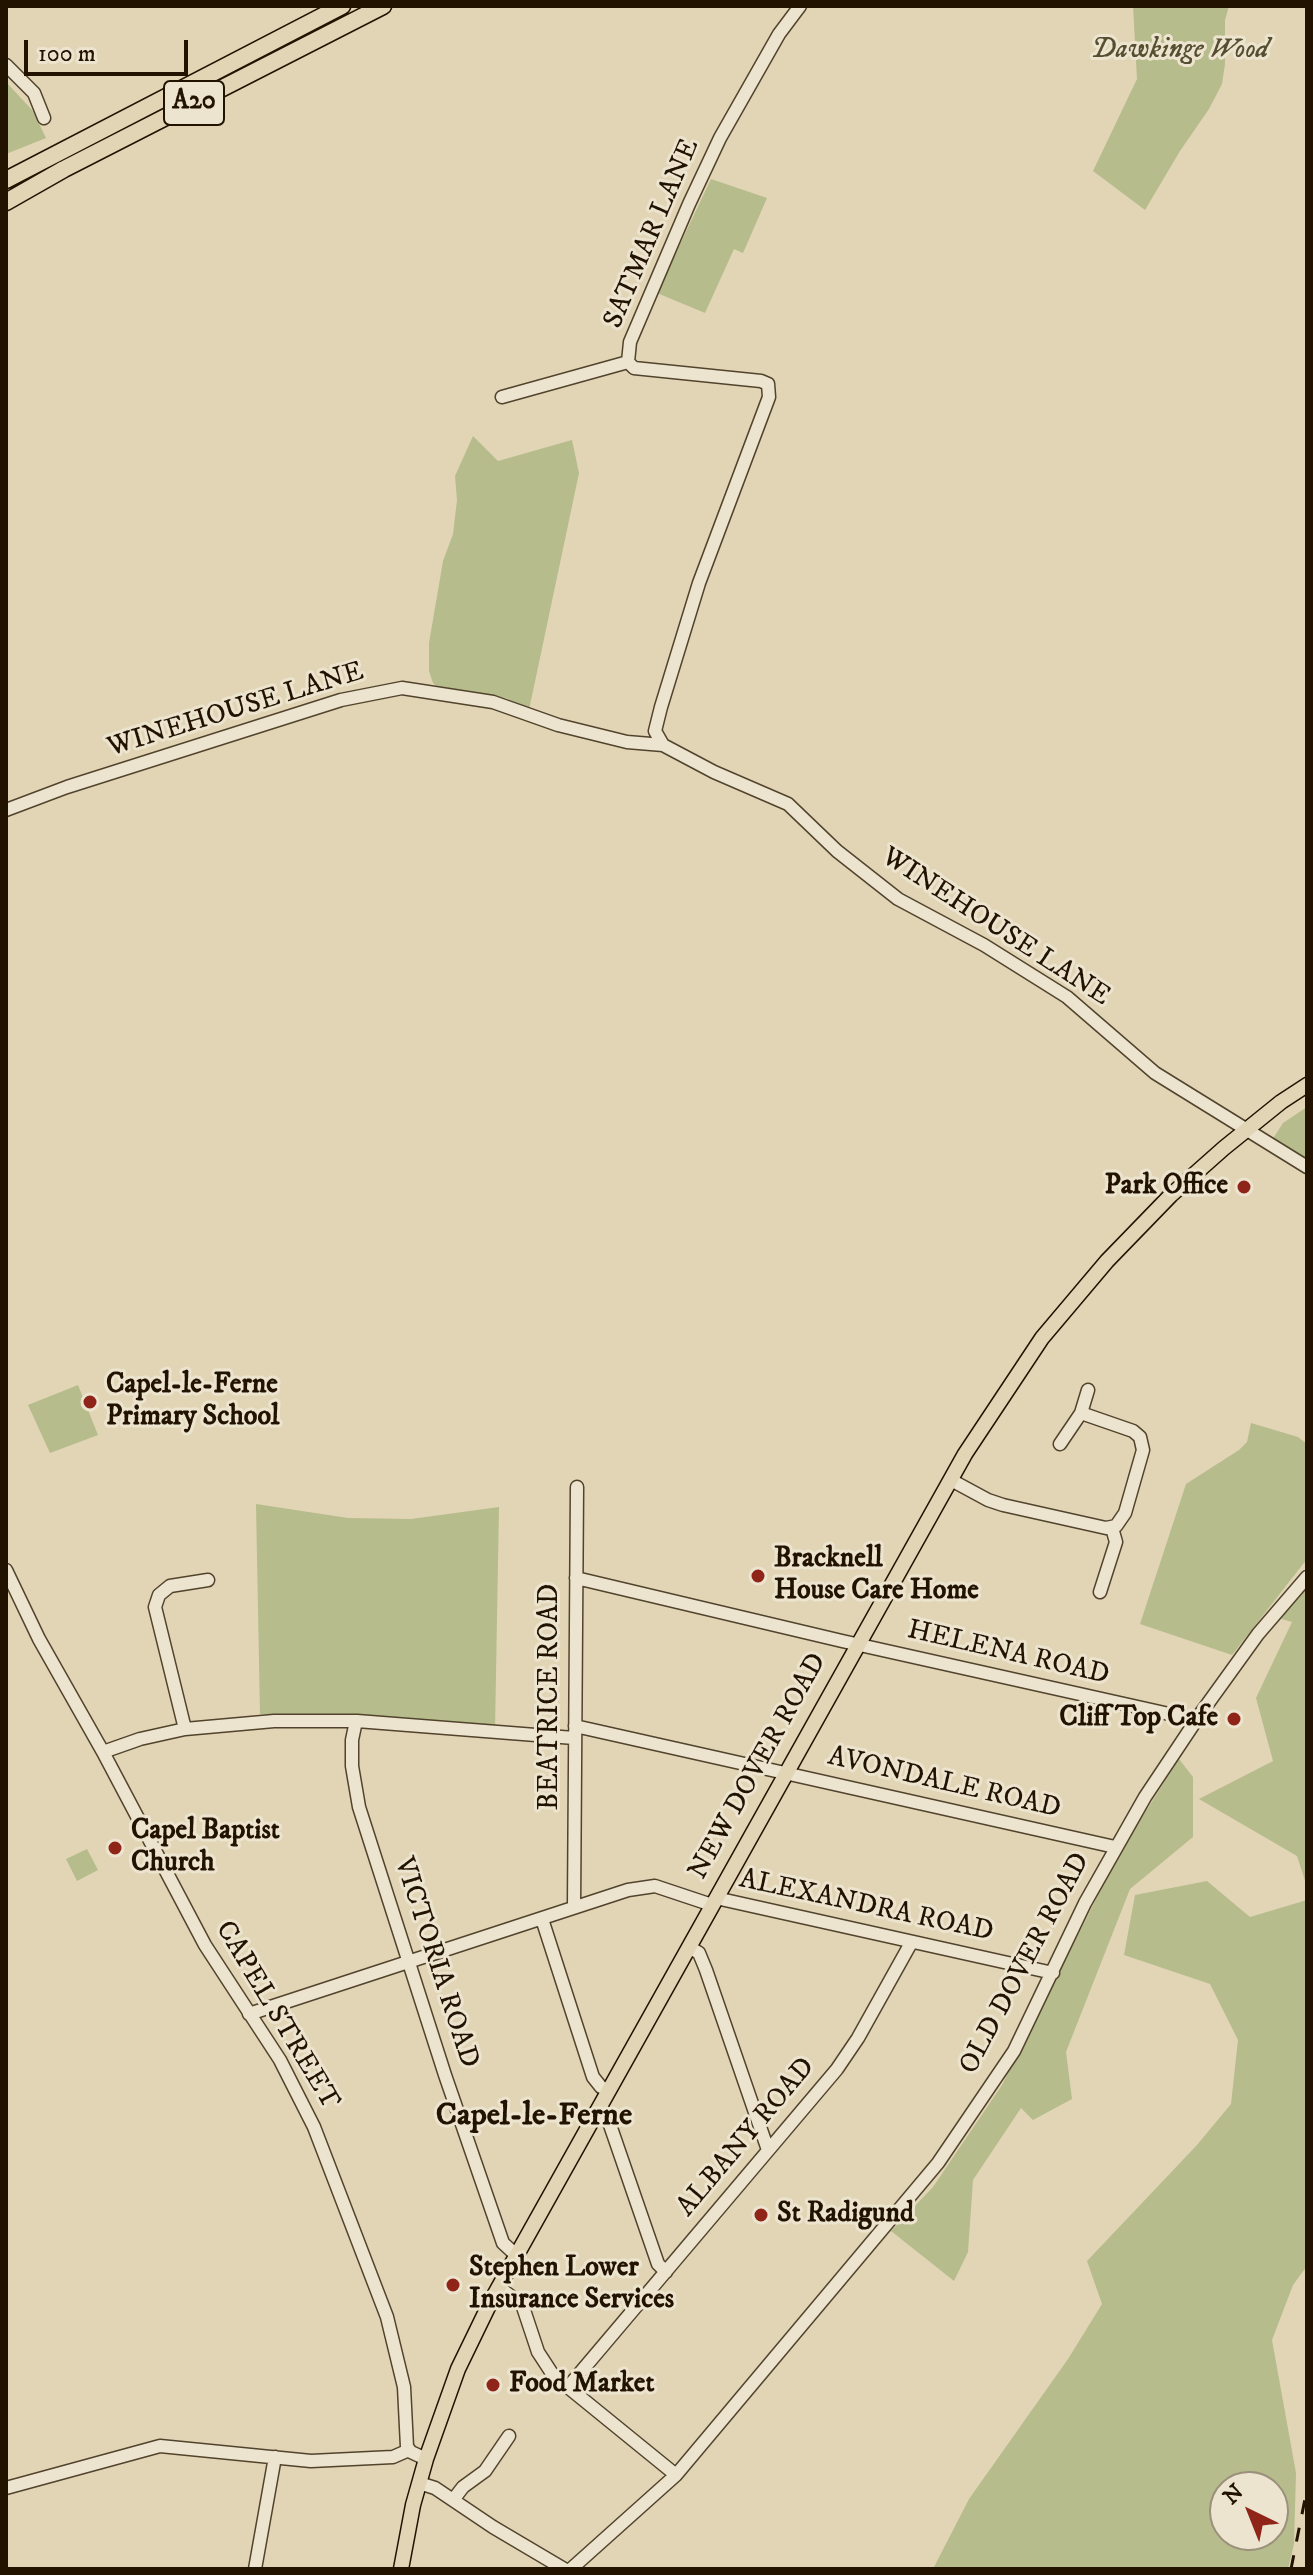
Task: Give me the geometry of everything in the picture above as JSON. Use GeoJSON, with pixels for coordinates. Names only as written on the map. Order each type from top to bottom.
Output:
{"type":"FeatureCollection","features":[{"type":"Feature","properties":{"kind":"highway","name":"A20"},"geometry":{"type":"LineString","coordinates":[[6,180],[342,6]]}},
{"type":"Feature","properties":{"kind":"highway","name":"A20"},"geometry":{"type":"LineString","coordinates":[[6,202],[383,6]]}},
{"type":"Feature","properties":{"kind":"main road","name":"NEW DOVER ROAD"},"geometry":{"type":"LineString","coordinates":[[401,2569],[426,2459],[467,2348],[498,2287],[857,1644],[998,1402],[1073,1299],[1162,1204],[1248,1128],[1307,1085]]}},
{"type":"Feature","properties":{"kind":"street","name":"SATMAR LANE"},"geometry":{"type":"LineString","coordinates":[[663,745],[655,731],[661,707],[699,583],[769,397],[768,384],[634,368],[628,362],[630,342],[720,138],[779,34],[800,6]]}},
{"type":"Feature","properties":{"kind":"street"},"geometry":{"type":"LineString","coordinates":[[6,65],[34,93],[44,118]]}},
{"type":"Feature","properties":{"kind":"street"},"geometry":{"type":"LineString","coordinates":[[502,397],[628,362]]}},
{"type":"Feature","properties":{"kind":"street","name":"WINEHOUSE LANE"},"geometry":{"type":"LineString","coordinates":[[6,810],[67,787],[341,700],[402,688],[493,702],[558,725],[627,742],[663,745],[788,804],[837,851],[898,899],[984,945],[1056,989],[1082,1007],[1155,1073],[1307,1167]]}},
{"type":"Feature","properties":{"kind":"street"},"geometry":{"type":"LineString","coordinates":[[1060,1444],[1081,1413],[1088,1390]]}},
{"type":"Feature","properties":{"kind":"street"},"geometry":{"type":"LineString","coordinates":[[951,1480],[995,1502],[1112,1528],[1125,1513],[1143,1450],[1142,1440],[1133,1431],[1081,1413]]}},
{"type":"Feature","properties":{"kind":"street","name":"BEATRICE ROAD"},"geometry":{"type":"LineString","coordinates":[[574,1907],[577,1487]]}},
{"type":"Feature","properties":{"kind":"street"},"geometry":{"type":"LineString","coordinates":[[1100,1592],[1116,1542],[1112,1528]]}},
{"type":"Feature","properties":{"kind":"street","name":"CAPEL STREET"},"geometry":{"type":"LineString","coordinates":[[6,1570],[39,1639],[205,1945],[280,2060],[314,2127],[379,2293],[404,2387],[409,2450]]}},
{"type":"Feature","properties":{"kind":"street","name":"OLD DOVER ROAD"},"geometry":{"type":"LineString","coordinates":[[571,2569],[676,2475],[938,2163],[1014,2051],[1115,1847],[1196,1720],[1258,1634],[1307,1577]]}},
{"type":"Feature","properties":{"kind":"street","name":"HELENA ROAD"},"geometry":{"type":"LineString","coordinates":[[576,1578],[1196,1720]]}},
{"type":"Feature","properties":{"kind":"street"},"geometry":{"type":"LineString","coordinates":[[185,1729],[155,1607],[159,1595],[170,1586],[208,1580]]}},
{"type":"Feature","properties":{"kind":"street","name":"AVONDALE ROAD"},"geometry":{"type":"LineString","coordinates":[[103,1752],[132,1741],[185,1729],[274,1721],[356,1721],[574,1732],[787,1773],[1115,1847]]}},
{"type":"Feature","properties":{"kind":"street","name":"VICTORIA ROAD"},"geometry":{"type":"LineString","coordinates":[[356,1721],[351,1753],[354,1785],[504,2247],[516,2255]]}},
{"type":"Feature","properties":{"kind":"street","name":"ALEXANDRA ROAD"},"geometry":{"type":"LineString","coordinates":[[249,2014],[649,1885],[714,1902],[1053,1973]]}},
{"type":"Feature","properties":{"kind":"street"},"geometry":{"type":"LineString","coordinates":[[542,1919],[593,2077],[601,2087],[609,2090]]}},
{"type":"Feature","properties":{"kind":"street","name":"ALBANY ROAD"},"geometry":{"type":"LineString","coordinates":[[568,2387],[842,2062],[911,1943]]}},
{"type":"Feature","properties":{"kind":"street"},"geometry":{"type":"LineString","coordinates":[[689,1947],[699,1953],[706,1970],[768,2150]]}},
{"type":"Feature","properties":{"kind":"street"},"geometry":{"type":"LineString","coordinates":[[595,2114],[605,2118],[610,2125],[658,2264],[666,2272]]}},
{"type":"Feature","properties":{"kind":"street"},"geometry":{"type":"LineString","coordinates":[[498,2287],[522,2304],[540,2357],[553,2375],[676,2475]]}},
{"type":"Feature","properties":{"kind":"street"},"geometry":{"type":"LineString","coordinates":[[453,2500],[463,2487],[485,2471],[510,2436]]}},
{"type":"Feature","properties":{"kind":"street"},"geometry":{"type":"LineString","coordinates":[[6,2488],[160,2446],[311,2461],[397,2457],[409,2450],[426,2459]]}},
{"type":"Feature","properties":{"kind":"street"},"geometry":{"type":"LineString","coordinates":[[255,2569],[275,2457]]}},
{"type":"Feature","properties":{"kind":"street"},"geometry":{"type":"LineString","coordinates":[[419,2483],[431,2486],[564,2569]]}},
{"type":"Feature","properties":{"kind":"green space","name":"Dawkinge Wood"},"geometry":{"type":"Polygon","coordinates":[[[1133,6],[1229,6],[1225,20],[1222,84],[1145,210],[1093,171],[1137,79],[1133,6]]]}},
{"type":"Feature","properties":{"kind":"green space"},"geometry":{"type":"Polygon","coordinates":[[[6,82],[33,111],[46,138],[6,154],[6,82]]]}},
{"type":"Feature","properties":{"kind":"green space"},"geometry":{"type":"Polygon","coordinates":[[[711,179],[767,198],[743,253],[734,249],[705,313],[657,293],[711,179]]]}},
{"type":"Feature","properties":{"kind":"green space"},"geometry":{"type":"Polygon","coordinates":[[[473,436],[498,461],[572,440],[579,473],[529,710],[506,698],[440,690],[433,683],[429,671],[429,643],[443,561],[453,534],[457,500],[455,476],[473,436]]]}},
{"type":"Feature","properties":{"kind":"green space"},"geometry":{"type":"Polygon","coordinates":[[[1307,1107],[1307,1162],[1272,1140],[1283,1123],[1307,1107]]]}},
{"type":"Feature","properties":{"kind":"green space"},"geometry":{"type":"Polygon","coordinates":[[[78,1385],[98,1435],[50,1453],[28,1405],[78,1385]]]}},
{"type":"Feature","properties":{"kind":"green space"},"geometry":{"type":"Polygon","coordinates":[[[1251,1423],[1298,1437],[1307,1444],[1307,1559],[1232,1655],[1140,1624],[1186,1484],[1239,1450],[1247,1442],[1251,1423]]]}},
{"type":"Feature","properties":{"kind":"green space"},"geometry":{"type":"Polygon","coordinates":[[[256,1504],[348,1518],[411,1519],[499,1507],[495,1729],[260,1714],[256,1504]]]}},
{"type":"Feature","properties":{"kind":"green space"},"geometry":{"type":"Polygon","coordinates":[[[1307,1587],[1307,1887],[1297,1856],[1199,1799],[1273,1761],[1256,1698],[1292,1622],[1278,1618],[1307,1587]]]}},
{"type":"Feature","properties":{"kind":"green space"},"geometry":{"type":"Polygon","coordinates":[[[1179,1759],[1193,1777],[1193,1837],[1130,1889],[1066,2052],[1072,2099],[1033,2120],[1021,2108],[973,2180],[968,2252],[954,2281],[891,2231],[933,2187],[1002,2085],[1121,1850],[1179,1759]]]}},
{"type":"Feature","properties":{"kind":"green space"},"geometry":{"type":"Polygon","coordinates":[[[87,1849],[98,1870],[77,1881],[66,1859],[87,1849]]]}},
{"type":"Feature","properties":{"kind":"green space"},"geometry":{"type":"Polygon","coordinates":[[[1207,1881],[1250,1917],[1307,1900],[1307,2266],[1293,2285],[1272,2340],[1296,2473],[1294,2544],[1288,2569],[933,2569],[969,2499],[1068,2359],[1102,2304],[1087,2261],[1197,2145],[1231,2104],[1238,2040],[1210,1984],[1124,1955],[1135,1895],[1207,1881]]]}},
{"type":"Feature","properties":{"kind":"railway"},"geometry":{"type":"LineString","coordinates":[[1291,2569],[1307,2489]]}},
{"type":"Feature","properties":{"kind":"place","name":"Park Office"},"geometry":{"type":"Point","coordinates":[1244,1187]}},
{"type":"Feature","properties":{"kind":"place","name":"Capel-le-Ferne Primary School"},"geometry":{"type":"Point","coordinates":[90,1402]}},
{"type":"Feature","properties":{"kind":"place","name":"Bracknell House Care Home"},"geometry":{"type":"Point","coordinates":[758,1576]}},
{"type":"Feature","properties":{"kind":"place","name":"Cliff Top Cafe"},"geometry":{"type":"Point","coordinates":[1234,1719]}},
{"type":"Feature","properties":{"kind":"place","name":"Capel Baptist Church"},"geometry":{"type":"Point","coordinates":[115,1848]}},
{"type":"Feature","properties":{"kind":"place","name":"St Radigund"},"geometry":{"type":"Point","coordinates":[761,2215]}},
{"type":"Feature","properties":{"kind":"place","name":"Stephen Lower Insurance Services"},"geometry":{"type":"Point","coordinates":[453,2285]}},
{"type":"Feature","properties":{"kind":"place","name":"Food Market"},"geometry":{"type":"Point","coordinates":[493,2385]}},
{"type":"Feature","properties":{"kind":"district","name":"Capel-le-Ferne"},"geometry":{"type":"Point","coordinates":[534,2117]}}]}
